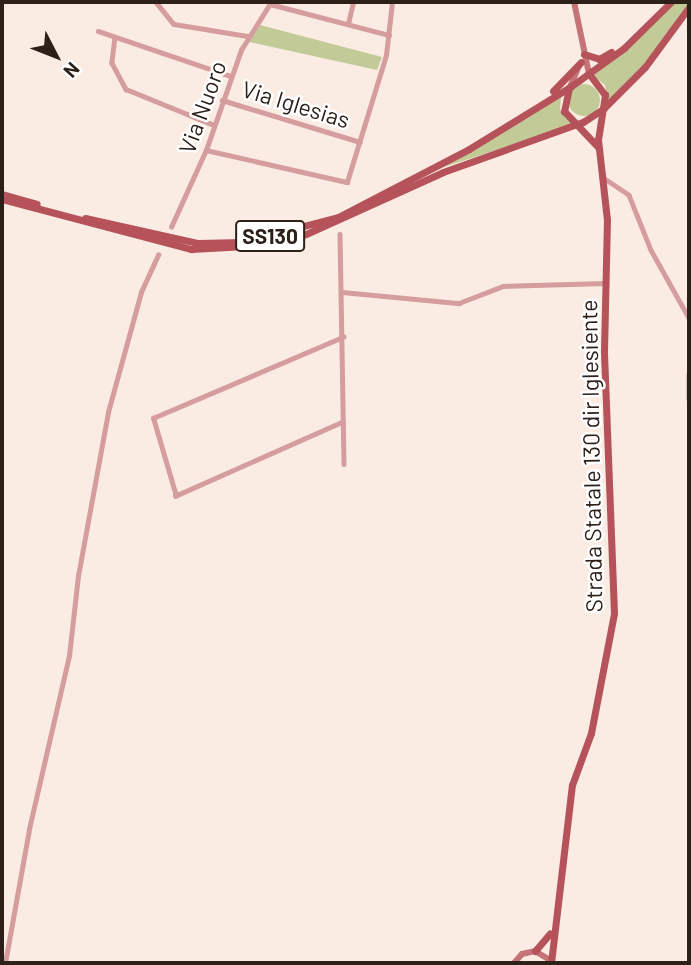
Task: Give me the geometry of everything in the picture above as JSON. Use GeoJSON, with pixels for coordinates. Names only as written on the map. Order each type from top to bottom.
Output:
{"type":"FeatureCollection","features":[{"type":"Feature","properties":{"kind":"main road","name":"SS130"},"geometry":{"type":"LineString","coordinates":[[2,197],[198,243],[242,242],[338,217],[436,167],[570,87],[624,48],[671,2]]}},
{"type":"Feature","properties":{"kind":"main road","name":"SS130"},"geometry":{"type":"LineString","coordinates":[[2,197],[163,244],[226,250],[266,245],[339,223],[443,172],[579,124],[603,109],[645,68],[689,7]]}},
{"type":"Feature","properties":{"kind":"main road"},"geometry":{"type":"LineString","coordinates":[[535,109],[566,82],[583,56],[599,59],[624,48]]}},
{"type":"Feature","properties":{"kind":"main road"},"geometry":{"type":"LineString","coordinates":[[589,74],[604,91],[603,109]]}},
{"type":"Feature","properties":{"kind":"main road"},"geometry":{"type":"LineString","coordinates":[[570,87],[563,107],[579,124]]}},
{"type":"Feature","properties":{"kind":"main road","name":"Strada Statale 130 dir Iglesiente"},"geometry":{"type":"LineString","coordinates":[[549,962],[572,785],[592,733],[614,613],[604,351],[607,283],[604,178],[600,151],[603,109]]}},
{"type":"Feature","properties":{"kind":"main road","name":"Strada Statale 130 dir Iglesiente"},"geometry":{"type":"LineString","coordinates":[[579,124],[600,151]]}},
{"type":"Feature","properties":{"kind":"main road"},"geometry":{"type":"LineString","coordinates":[[535,951],[552,929]]}},
{"type":"Feature","properties":{"kind":"street"},"geometry":{"type":"LineString","coordinates":[[156,2],[174,24],[247,37]]}},
{"type":"Feature","properties":{"kind":"street"},"geometry":{"type":"LineString","coordinates":[[348,24],[353,2]]}},
{"type":"Feature","properties":{"kind":"street"},"geometry":{"type":"LineString","coordinates":[[206,150],[343,183],[349,179],[389,35],[392,2]]}},
{"type":"Feature","properties":{"kind":"street"},"geometry":{"type":"LineString","coordinates":[[574,2],[583,56],[589,74]]}},
{"type":"Feature","properties":{"kind":"street"},"geometry":{"type":"LineString","coordinates":[[270,3],[389,35]]}},
{"type":"Feature","properties":{"kind":"street","name":"Via Nuoro"},"geometry":{"type":"LineString","coordinates":[[171,227],[206,150],[247,37],[270,3]]}},
{"type":"Feature","properties":{"kind":"street"},"geometry":{"type":"LineString","coordinates":[[98,31],[231,76]]}},
{"type":"Feature","properties":{"kind":"street"},"geometry":{"type":"LineString","coordinates":[[116,37],[112,63],[126,89],[214,125]]}},
{"type":"Feature","properties":{"kind":"street"},"geometry":{"type":"LineString","coordinates":[[570,87],[583,56]]}},
{"type":"Feature","properties":{"kind":"street","name":"Via Iglesias"},"geometry":{"type":"LineString","coordinates":[[222,100],[360,142]]}},
{"type":"Feature","properties":{"kind":"street"},"geometry":{"type":"LineString","coordinates":[[604,178],[629,195],[651,250],[689,318]]}},
{"type":"Feature","properties":{"kind":"street"},"geometry":{"type":"LineString","coordinates":[[340,234],[344,464]]}},
{"type":"Feature","properties":{"kind":"street"},"geometry":{"type":"LineString","coordinates":[[5,963],[26,841],[69,656],[78,576],[108,412],[141,292],[158,255]]}},
{"type":"Feature","properties":{"kind":"street"},"geometry":{"type":"LineString","coordinates":[[342,292],[459,303],[503,286],[607,283]]}},
{"type":"Feature","properties":{"kind":"street"},"geometry":{"type":"LineString","coordinates":[[343,337],[153,418],[176,496],[343,422]]}},
{"type":"Feature","properties":{"kind":"street"},"geometry":{"type":"LineString","coordinates":[[689,374],[689,399]]}},
{"type":"Feature","properties":{"kind":"street"},"geometry":{"type":"LineString","coordinates":[[514,963],[522,954],[535,951],[549,962]]}},
{"type":"Feature","properties":{"kind":"green space"},"geometry":{"type":"Polygon","coordinates":[[[674,2],[689,2],[643,66],[608,101],[605,85],[593,76],[674,2]]]}},
{"type":"Feature","properties":{"kind":"green space"},"geometry":{"type":"Polygon","coordinates":[[[260,25],[382,57],[377,70],[249,42],[260,25]]]}},
{"type":"Feature","properties":{"kind":"green space"},"geometry":{"type":"Polygon","coordinates":[[[584,84],[595,89],[600,100],[595,111],[584,116],[573,111],[568,100],[573,89],[584,84]]]}},
{"type":"Feature","properties":{"kind":"green space"},"geometry":{"type":"Polygon","coordinates":[[[561,96],[560,110],[573,125],[444,167],[561,96]]]}}]}
